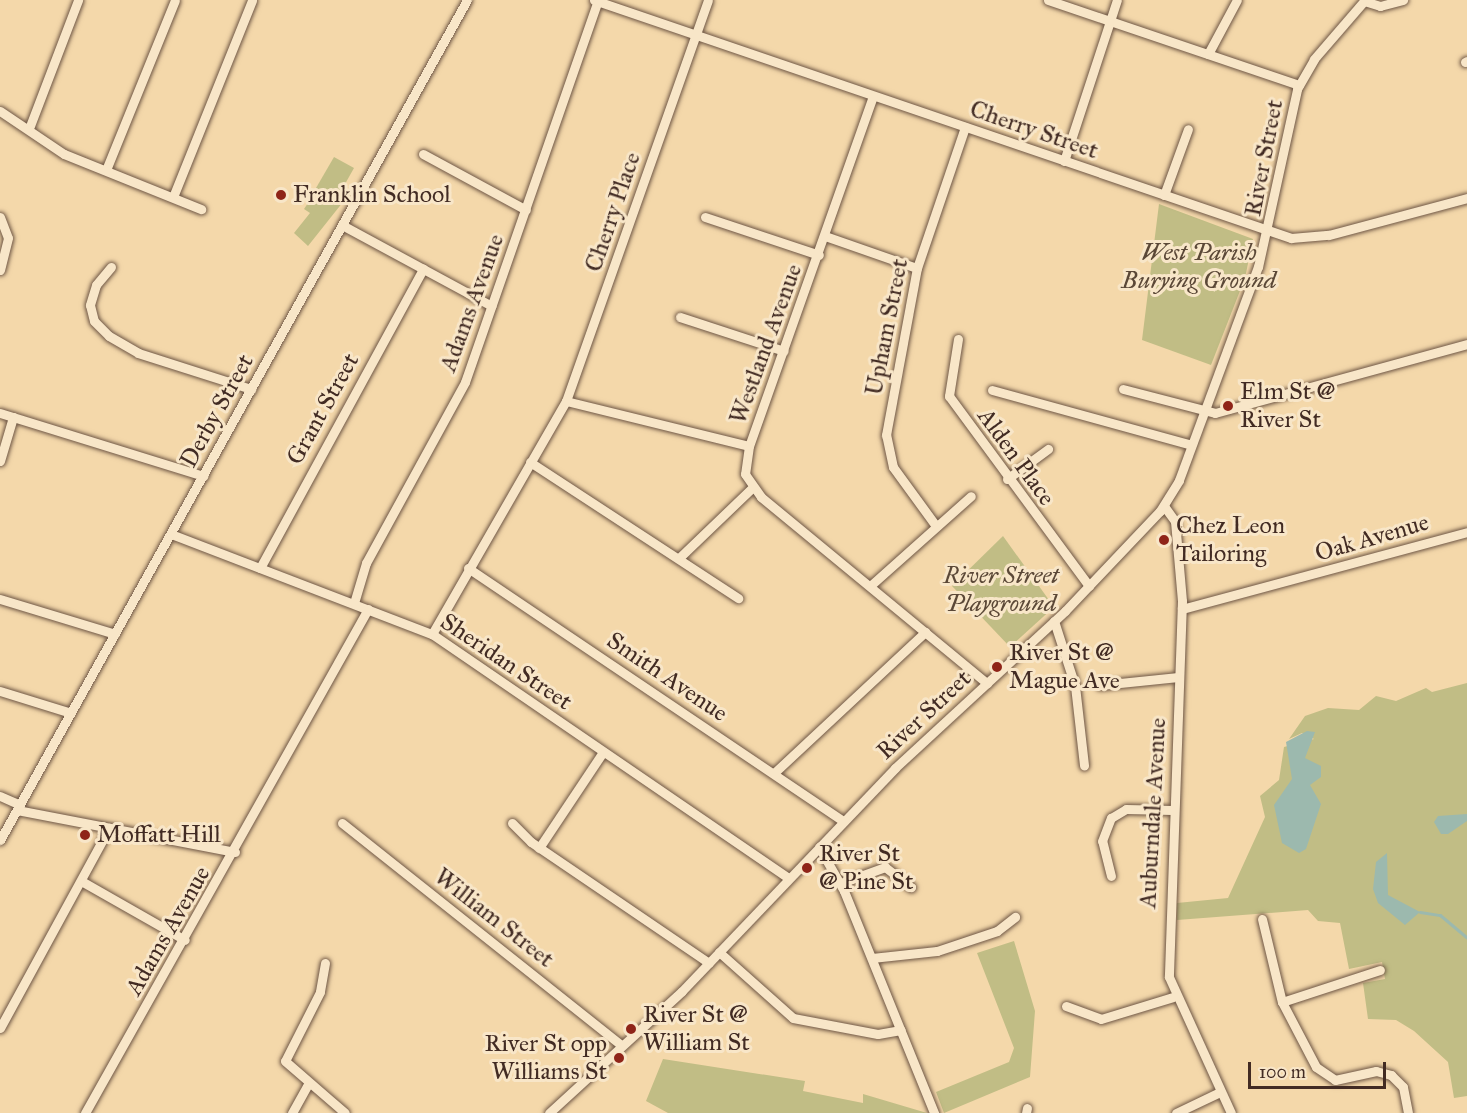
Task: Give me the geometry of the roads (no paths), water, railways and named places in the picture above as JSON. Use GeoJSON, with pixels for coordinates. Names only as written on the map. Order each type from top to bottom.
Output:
{"type":"FeatureCollection","features":[{"type":"Feature","properties":{"kind":"street"},"geometry":{"type":"LineString","coordinates":[[30,126],[78,0]]}},
{"type":"Feature","properties":{"kind":"street"},"geometry":{"type":"LineString","coordinates":[[106,171],[176,0]]}},
{"type":"Feature","properties":{"kind":"street"},"geometry":{"type":"LineString","coordinates":[[173,197],[252,0]]}},
{"type":"Feature","properties":{"kind":"street","name":"Derby Street"},"geometry":{"type":"LineString","coordinates":[[0,840],[467,0]]}},
{"type":"Feature","properties":{"kind":"street","name":"Cherry Place"},"geometry":{"type":"LineString","coordinates":[[432,634],[566,401],[708,0]]}},
{"type":"Feature","properties":{"kind":"street"},"geometry":{"type":"LineString","coordinates":[[1048,0],[1299,85]]}},
{"type":"Feature","properties":{"kind":"street"},"geometry":{"type":"LineString","coordinates":[[1064,161],[1117,0]]}},
{"type":"Feature","properties":{"kind":"street"},"geometry":{"type":"LineString","coordinates":[[1208,54],[1237,0]]}},
{"type":"Feature","properties":{"kind":"street"},"geometry":{"type":"LineString","coordinates":[[1365,1],[1376,6],[1403,0]]}},
{"type":"Feature","properties":{"kind":"street","name":"Cherry Street"},"geometry":{"type":"LineString","coordinates":[[596,1],[1269,231],[1316,238],[1467,198]]}},
{"type":"Feature","properties":{"kind":"street","name":"Adams Avenue"},"geometry":{"type":"LineString","coordinates":[[354,603],[366,563],[463,387],[526,210],[596,1]]}},
{"type":"Feature","properties":{"kind":"street","name":"River Street"},"geometry":{"type":"LineString","coordinates":[[549,1113],[709,963],[843,821],[1054,621],[1164,506],[1191,445],[1269,231],[1299,85],[1365,1]]}},
{"type":"Feature","properties":{"kind":"street","name":"Westland Avenue"},"geometry":{"type":"LineString","coordinates":[[752,488],[744,470],[749,446],[819,255],[873,96]]}},
{"type":"Feature","properties":{"kind":"street"},"geometry":{"type":"LineString","coordinates":[[0,111],[30,126],[60,152],[201,208]]}},
{"type":"Feature","properties":{"kind":"street","name":"Upham Street"},"geometry":{"type":"LineString","coordinates":[[936,526],[893,467],[886,444],[917,267],[965,127]]}},
{"type":"Feature","properties":{"kind":"street"},"geometry":{"type":"LineString","coordinates":[[1164,195],[1188,129]]}},
{"type":"Feature","properties":{"kind":"street"},"geometry":{"type":"LineString","coordinates":[[423,154],[526,210]]}},
{"type":"Feature","properties":{"kind":"street"},"geometry":{"type":"LineString","coordinates":[[0,217],[8,238],[0,270]]}},
{"type":"Feature","properties":{"kind":"street"},"geometry":{"type":"LineString","coordinates":[[705,217],[819,255]]}},
{"type":"Feature","properties":{"kind":"street"},"geometry":{"type":"LineString","coordinates":[[342,225],[492,306]]}},
{"type":"Feature","properties":{"kind":"street"},"geometry":{"type":"LineString","coordinates":[[825,236],[917,267]]}},
{"type":"Feature","properties":{"kind":"street"},"geometry":{"type":"LineString","coordinates":[[111,267],[96,285],[90,305],[94,321],[109,336],[138,353],[251,389]]}},
{"type":"Feature","properties":{"kind":"street","name":"Grant Street"},"geometry":{"type":"LineString","coordinates":[[260,568],[423,269]]}},
{"type":"Feature","properties":{"kind":"street"},"geometry":{"type":"LineString","coordinates":[[680,317],[784,351]]}},
{"type":"Feature","properties":{"kind":"street","name":"Alden Place"},"geometry":{"type":"LineString","coordinates":[[958,339],[949,396],[1007,479],[1089,586]]}},
{"type":"Feature","properties":{"kind":"street"},"geometry":{"type":"LineString","coordinates":[[1123,389],[1202,412],[1223,411],[1467,344]]}},
{"type":"Feature","properties":{"kind":"street"},"geometry":{"type":"LineString","coordinates":[[992,390],[1191,445]]}},
{"type":"Feature","properties":{"kind":"street"},"geometry":{"type":"LineString","coordinates":[[566,401],[749,446]]}},
{"type":"Feature","properties":{"kind":"street"},"geometry":{"type":"LineString","coordinates":[[0,413],[203,476]]}},
{"type":"Feature","properties":{"kind":"street"},"geometry":{"type":"LineString","coordinates":[[0,461],[13,417]]}},
{"type":"Feature","properties":{"kind":"street"},"geometry":{"type":"LineString","coordinates":[[1007,479],[1048,449]]}},
{"type":"Feature","properties":{"kind":"street"},"geometry":{"type":"LineString","coordinates":[[530,462],[738,598]]}},
{"type":"Feature","properties":{"kind":"street"},"geometry":{"type":"LineString","coordinates":[[679,558],[752,488],[987,683]]}},
{"type":"Feature","properties":{"kind":"street"},"geometry":{"type":"LineString","coordinates":[[870,586],[971,496]]}},
{"type":"Feature","properties":{"kind":"street","name":"Auburndale Avenue"},"geometry":{"type":"LineString","coordinates":[[1164,506],[1175,521],[1182,609],[1167,945],[1173,997],[1230,1113]]}},
{"type":"Feature","properties":{"kind":"street","name":"Oak Avenue"},"geometry":{"type":"LineString","coordinates":[[1182,609],[1467,532]]}},
{"type":"Feature","properties":{"kind":"street","name":"Sheridan Street"},"geometry":{"type":"LineString","coordinates":[[171,534],[432,634],[789,878]]}},
{"type":"Feature","properties":{"kind":"street","name":"Smith Avenue"},"geometry":{"type":"LineString","coordinates":[[468,568],[843,821]]}},
{"type":"Feature","properties":{"kind":"street"},"geometry":{"type":"LineString","coordinates":[[0,599],[115,634]]}},
{"type":"Feature","properties":{"kind":"street","name":"Adams Avenue"},"geometry":{"type":"LineString","coordinates":[[85,1113],[235,852],[368,609]]}},
{"type":"Feature","properties":{"kind":"street"},"geometry":{"type":"LineString","coordinates":[[1054,621],[1075,686],[1084,765]]}},
{"type":"Feature","properties":{"kind":"street"},"geometry":{"type":"LineString","coordinates":[[774,773],[925,632]]}},
{"type":"Feature","properties":{"kind":"street"},"geometry":{"type":"LineString","coordinates":[[1100,685],[1179,677]]}},
{"type":"Feature","properties":{"kind":"street"},"geometry":{"type":"LineString","coordinates":[[0,691],[71,713]]}},
{"type":"Feature","properties":{"kind":"street"},"geometry":{"type":"LineString","coordinates":[[539,848],[603,752]]}},
{"type":"Feature","properties":{"kind":"street"},"geometry":{"type":"LineString","coordinates":[[0,796],[19,807],[109,828],[235,852]]}},
{"type":"Feature","properties":{"kind":"street"},"geometry":{"type":"LineString","coordinates":[[1111,876],[1102,841],[1111,818],[1129,808],[1172,810]]}},
{"type":"Feature","properties":{"kind":"street","name":"William Street"},"geometry":{"type":"LineString","coordinates":[[342,823],[621,1045]]}},
{"type":"Feature","properties":{"kind":"street"},"geometry":{"type":"LineString","coordinates":[[512,823],[539,848],[709,963]]}},
{"type":"Feature","properties":{"kind":"street"},"geometry":{"type":"LineString","coordinates":[[0,1028],[83,882],[109,828]]}},
{"type":"Feature","properties":{"kind":"street"},"geometry":{"type":"LineString","coordinates":[[819,847],[841,883],[934,1113]]}},
{"type":"Feature","properties":{"kind":"street"},"geometry":{"type":"LineString","coordinates":[[841,883],[885,867],[911,887]]}},
{"type":"Feature","properties":{"kind":"street"},"geometry":{"type":"LineString","coordinates":[[83,882],[185,940]]}},
{"type":"Feature","properties":{"kind":"street"},"geometry":{"type":"LineString","coordinates":[[872,958],[937,951],[997,931],[1016,917]]}},
{"type":"Feature","properties":{"kind":"street"},"geometry":{"type":"LineString","coordinates":[[1262,919],[1282,1002],[1322,1073],[1339,1080],[1376,1071],[1391,1075],[1402,1087],[1408,1113]]}},
{"type":"Feature","properties":{"kind":"street"},"geometry":{"type":"LineString","coordinates":[[719,952],[793,1018],[878,1034],[901,1030]]}},
{"type":"Feature","properties":{"kind":"street"},"geometry":{"type":"LineString","coordinates":[[325,963],[320,993],[286,1058],[288,1067],[345,1113]]}},
{"type":"Feature","properties":{"kind":"street"},"geometry":{"type":"LineString","coordinates":[[1282,1002],[1380,970]]}},
{"type":"Feature","properties":{"kind":"street"},"geometry":{"type":"LineString","coordinates":[[1066,1006],[1101,1019],[1173,997]]}},
{"type":"Feature","properties":{"kind":"street"},"geometry":{"type":"LineString","coordinates":[[292,1113],[308,1084]]}},
{"type":"Feature","properties":{"kind":"street"},"geometry":{"type":"LineString","coordinates":[[1176,1113],[1220,1092]]}},
{"type":"Feature","properties":{"kind":"waterway"},"geometry":{"type":"LineString","coordinates":[[1420,912],[1440,915],[1467,938]]}},
{"type":"Feature","properties":{"kind":"place","name":"Franklin School"},"geometry":{"type":"Point","coordinates":[281,195]}},
{"type":"Feature","properties":{"kind":"place","name":"Elm St @ River St"},"geometry":{"type":"Point","coordinates":[1228,406]}},
{"type":"Feature","properties":{"kind":"place","name":"Chez Leon Tailoring"},"geometry":{"type":"Point","coordinates":[1164,540]}},
{"type":"Feature","properties":{"kind":"place","name":"River St @ Mague Ave"},"geometry":{"type":"Point","coordinates":[997,667]}},
{"type":"Feature","properties":{"kind":"place","name":"Moffatt Hill"},"geometry":{"type":"Point","coordinates":[85,835]}},
{"type":"Feature","properties":{"kind":"place","name":"River St @ Pine St"},"geometry":{"type":"Point","coordinates":[807,868]}},
{"type":"Feature","properties":{"kind":"place","name":"River St @ William St"},"geometry":{"type":"Point","coordinates":[631,1029]}},
{"type":"Feature","properties":{"kind":"place","name":"River St opp Williams St"},"geometry":{"type":"Point","coordinates":[619,1058]}},
{"type":"Feature","properties":{"kind":"park label","name":"West Parish Burying Ground"},"geometry":{"type":"Point","coordinates":[1199,267]}},
{"type":"Feature","properties":{"kind":"park label","name":"River Street Playground"},"geometry":{"type":"Point","coordinates":[1001,590]}}]}
